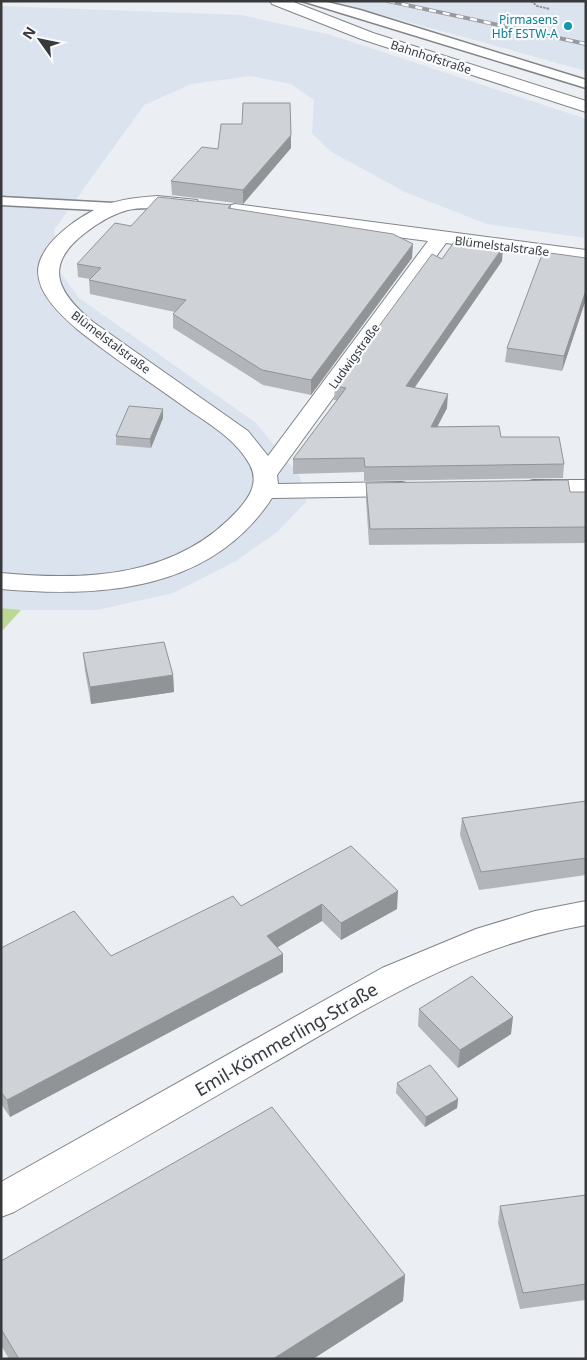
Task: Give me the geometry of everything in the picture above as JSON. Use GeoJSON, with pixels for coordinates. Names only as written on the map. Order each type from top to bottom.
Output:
{"type":"FeatureCollection","features":[{"type":"Feature","properties":{"kind":"street","name":"Bahnhofstraße"},"geometry":{"type":"LineString","coordinates":[[278,1],[367,36],[586,107]]}},
{"type":"Feature","properties":{"kind":"street","name":"Blümelstalstraße"},"geometry":{"type":"LineString","coordinates":[[266,482],[256,454],[240,436],[97,334],[71,313],[54,293],[49,276],[51,258],[64,240],[84,224],[114,207],[145,202],[167,202],[586,256]]}},
{"type":"Feature","properties":{"kind":"street","name":"Ludwigstraße"},"geometry":{"type":"LineString","coordinates":[[266,482],[440,238]]}},
{"type":"Feature","properties":{"kind":"street"},"geometry":{"type":"LineString","coordinates":[[1,581],[42,586],[87,586],[126,581],[166,571],[202,553],[232,531],[253,508],[266,482],[426,488]]}},
{"type":"Feature","properties":{"kind":"street"},"geometry":{"type":"LineString","coordinates":[[506,488],[586,486]]}},
{"type":"Feature","properties":{"kind":"street","name":"Emil-Kömmerling-Straße"},"geometry":{"type":"LineString","coordinates":[[1,1202],[394,977],[451,950],[504,930],[586,913]]}},
{"type":"Feature","properties":{"kind":"lane"},"geometry":{"type":"LineString","coordinates":[[308,1],[356,13],[586,84]]}},
{"type":"Feature","properties":{"kind":"lane"},"geometry":{"type":"LineString","coordinates":[[1,201],[114,207]]}},
{"type":"Feature","properties":{"kind":"path"},"geometry":{"type":"LineString","coordinates":[[531,1],[537,6],[550,9]]}},
{"type":"Feature","properties":{"kind":"shaded area"},"geometry":{"type":"Polygon","coordinates":[[[331,1],[586,1],[586,71],[500,47],[331,1]]]}},
{"type":"Feature","properties":{"kind":"shaded area"},"geometry":{"type":"Polygon","coordinates":[[[1,6],[241,15],[331,35],[586,119],[586,238],[487,224],[405,192],[330,151],[312,133],[314,100],[291,84],[251,76],[191,84],[144,105],[54,230],[57,268],[79,298],[256,423],[300,477],[306,502],[277,532],[236,561],[173,593],[97,610],[21,610],[1,608],[1,6]]]}},
{"type":"Feature","properties":{"kind":"green space"},"geometry":{"type":"Polygon","coordinates":[[[1,608],[21,610],[1,632],[1,608]]]}},
{"type":"Feature","properties":{"kind":"building"},"geometry":{"type":"Polygon","coordinates":[[[243,103],[290,103],[291,135],[243,190],[171,181],[202,147],[218,149],[221,124],[242,124],[243,103]]]}},
{"type":"Feature","properties":{"kind":"building"},"geometry":{"type":"Polygon","coordinates":[[[158,197],[231,205],[228,208],[393,234],[413,244],[311,380],[262,370],[173,314],[186,300],[89,280],[101,268],[77,264],[115,223],[131,226],[158,197]]]}},
{"type":"Feature","properties":{"kind":"building"},"geometry":{"type":"Polygon","coordinates":[[[456,239],[503,247],[406,386],[448,394],[431,427],[499,426],[501,437],[559,437],[564,464],[365,467],[364,458],[293,459],[346,388],[335,386],[432,254],[442,259],[456,239]]]}},
{"type":"Feature","properties":{"kind":"building"},"geometry":{"type":"Polygon","coordinates":[[[543,252],[586,258],[586,290],[564,356],[507,348],[543,252]]]}},
{"type":"Feature","properties":{"kind":"building"},"geometry":{"type":"Polygon","coordinates":[[[129,406],[163,409],[150,439],[116,436],[129,406]]]}},
{"type":"Feature","properties":{"kind":"building"},"geometry":{"type":"Polygon","coordinates":[[[568,480],[570,492],[586,492],[586,527],[370,529],[366,483],[568,480]]]}},
{"type":"Feature","properties":{"kind":"building"},"geometry":{"type":"Polygon","coordinates":[[[164,642],[173,675],[90,687],[83,653],[164,642]]]}},
{"type":"Feature","properties":{"kind":"building"},"geometry":{"type":"Polygon","coordinates":[[[586,801],[586,858],[481,872],[462,818],[586,801]]]}},
{"type":"Feature","properties":{"kind":"building"},"geometry":{"type":"Polygon","coordinates":[[[351,846],[398,891],[341,923],[322,904],[267,936],[283,954],[7,1100],[1,1092],[1,948],[74,911],[111,956],[233,896],[241,906],[351,846]]]}},
{"type":"Feature","properties":{"kind":"building"},"geometry":{"type":"Polygon","coordinates":[[[472,976],[513,1017],[460,1050],[419,1009],[472,976]]]}},
{"type":"Feature","properties":{"kind":"building"},"geometry":{"type":"Polygon","coordinates":[[[430,1065],[458,1099],[426,1117],[397,1083],[430,1065]]]}},
{"type":"Feature","properties":{"kind":"building"},"geometry":{"type":"Polygon","coordinates":[[[272,1107],[405,1275],[273,1359],[19,1359],[1,1329],[1,1261],[272,1107]]]}},
{"type":"Feature","properties":{"kind":"building"},"geometry":{"type":"Polygon","coordinates":[[[586,1195],[586,1284],[523,1293],[500,1206],[586,1195]]]}},
{"type":"Feature","properties":{"kind":"railway"},"geometry":{"type":"LineString","coordinates":[[388,1],[586,44]]}},
{"type":"Feature","properties":{"kind":"place","name":"Pirmasens Hbf ESTW-A"},"geometry":{"type":"Point","coordinates":[568,26]}}]}
